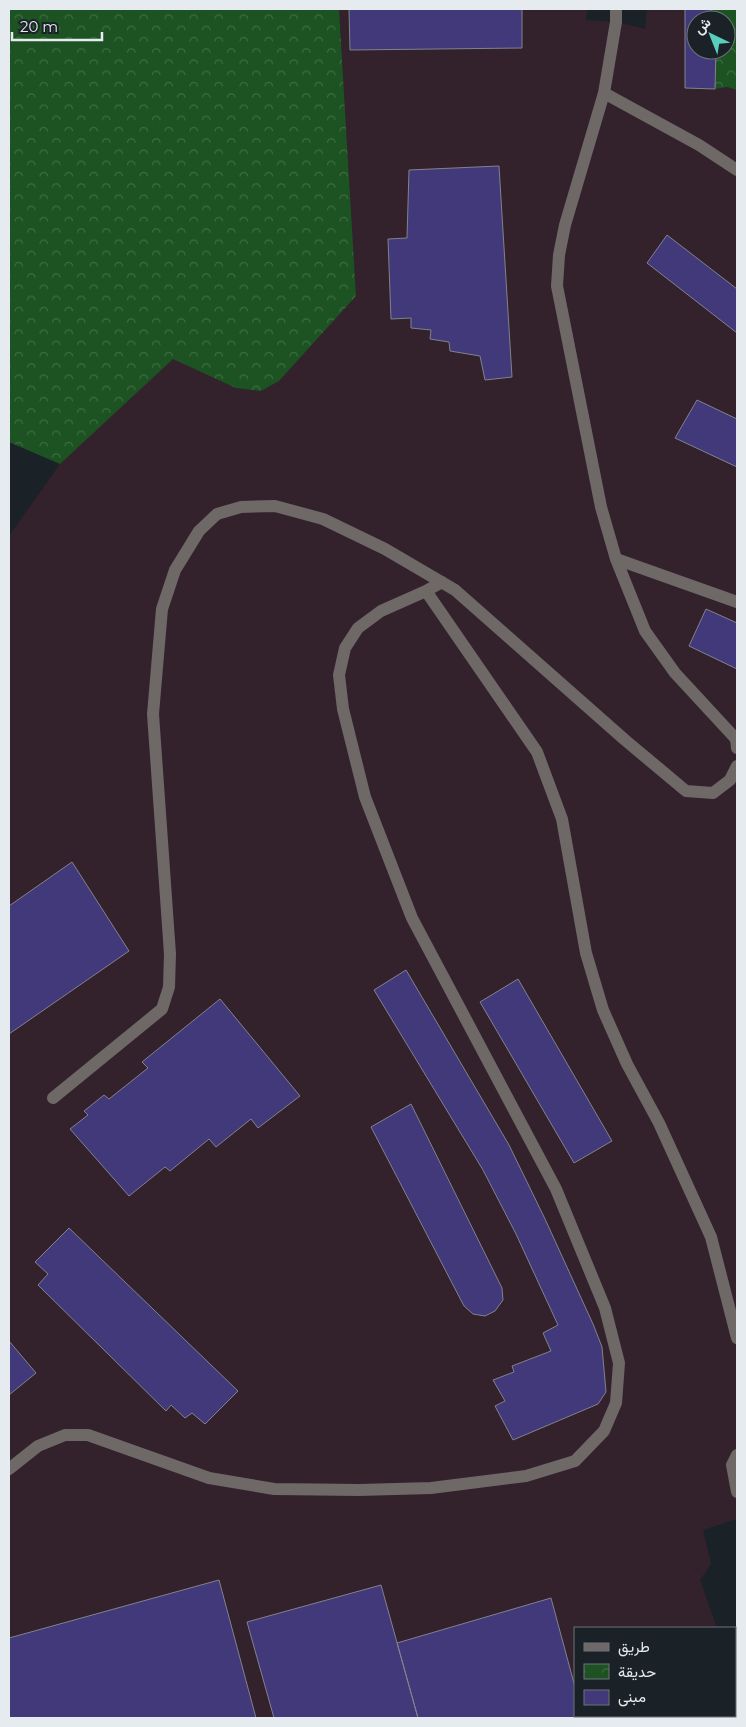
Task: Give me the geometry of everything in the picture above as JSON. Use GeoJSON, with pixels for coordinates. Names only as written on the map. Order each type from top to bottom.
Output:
{"type":"FeatureCollection","features":[{"type":"Feature","properties":{"kind":"lane"},"geometry":{"type":"LineString","coordinates":[[616,9],[616,22],[604,93],[565,225],[559,255],[557,286],[601,507],[616,559],[645,631],[675,673],[736,739],[737,748]]}},
{"type":"Feature","properties":{"kind":"lane"},"geometry":{"type":"LineString","coordinates":[[604,93],[699,145],[737,170]]}},
{"type":"Feature","properties":{"kind":"lane"},"geometry":{"type":"LineString","coordinates":[[53,1098],[162,1009],[169,987],[170,954],[153,714],[162,609],[175,570],[199,531],[217,514],[241,507],[275,506],[323,519],[385,549],[442,582],[455,590],[624,740],[686,791],[713,793],[730,780],[737,766]]}},
{"type":"Feature","properties":{"kind":"lane"},"geometry":{"type":"LineString","coordinates":[[616,559],[737,602]]}},
{"type":"Feature","properties":{"kind":"lane"},"geometry":{"type":"LineString","coordinates":[[9,1468],[38,1446],[64,1435],[88,1435],[209,1478],[274,1489],[359,1490],[431,1488],[526,1476],[575,1461],[604,1431],[616,1403],[619,1363],[605,1308],[556,1189],[412,918],[365,797],[343,709],[339,675],[345,648],[358,628],[381,611],[442,582]]}},
{"type":"Feature","properties":{"kind":"lane"},"geometry":{"type":"LineString","coordinates":[[426,591],[537,752],[562,819],[577,893],[586,953],[603,1010],[627,1064],[659,1123],[712,1238],[737,1337]]}},
{"type":"Feature","properties":{"kind":"lane"},"geometry":{"type":"LineString","coordinates":[[737,1456],[732,1464],[737,1492]]}},
{"type":"Feature","properties":{"kind":"shaded area"},"geometry":{"type":"Polygon","coordinates":[[[339,9],[587,9],[586,20],[616,22],[645,29],[647,9],[685,9],[685,88],[715,89],[727,87],[737,90],[737,1519],[703,1530],[711,1564],[700,1580],[717,1627],[574,1627],[574,1717],[736,1717],[736,1657],[737,1718],[9,1718],[9,536],[60,464],[173,358],[236,388],[261,391],[279,381],[356,296],[339,9]]]}},
{"type":"Feature","properties":{"kind":"green space"},"geometry":{"type":"Polygon","coordinates":[[[9,9],[339,9],[356,296],[279,381],[261,391],[236,388],[173,359],[60,464],[9,442],[9,9]]]}},
{"type":"Feature","properties":{"kind":"green space"},"geometry":{"type":"Polygon","coordinates":[[[685,9],[737,9],[737,90],[727,87],[715,89],[685,88],[685,9]]]}},
{"type":"Feature","properties":{"kind":"building"},"geometry":{"type":"Polygon","coordinates":[[[349,9],[522,9],[522,48],[350,50],[349,9]]]}},
{"type":"Feature","properties":{"kind":"building"},"geometry":{"type":"Polygon","coordinates":[[[685,9],[711,9],[686,10],[686,60],[716,60],[715,89],[685,88],[685,9]]]}},
{"type":"Feature","properties":{"kind":"building"},"geometry":{"type":"Polygon","coordinates":[[[499,166],[512,377],[485,380],[480,356],[450,351],[449,342],[430,339],[431,330],[411,328],[411,318],[391,319],[388,239],[407,238],[409,170],[499,166]]]}},
{"type":"Feature","properties":{"kind":"building"},"geometry":{"type":"Polygon","coordinates":[[[667,235],[737,289],[737,333],[647,263],[667,235]]]}},
{"type":"Feature","properties":{"kind":"building"},"geometry":{"type":"Polygon","coordinates":[[[697,400],[737,419],[737,467],[675,438],[697,400]]]}},
{"type":"Feature","properties":{"kind":"building"},"geometry":{"type":"Polygon","coordinates":[[[706,609],[737,623],[737,669],[689,646],[706,609]]]}},
{"type":"Feature","properties":{"kind":"building"},"geometry":{"type":"Polygon","coordinates":[[[72,862],[129,951],[9,1034],[9,906],[72,862]]]}},
{"type":"Feature","properties":{"kind":"building"},"geometry":{"type":"Polygon","coordinates":[[[406,970],[509,1145],[545,1219],[602,1347],[606,1392],[598,1404],[513,1440],[495,1406],[505,1401],[493,1380],[514,1372],[512,1366],[551,1351],[543,1333],[558,1325],[516,1234],[483,1170],[374,990],[406,970]]]}},
{"type":"Feature","properties":{"kind":"building"},"geometry":{"type":"Polygon","coordinates":[[[518,979],[612,1141],[574,1163],[480,1002],[518,979]]]}},
{"type":"Feature","properties":{"kind":"building"},"geometry":{"type":"Polygon","coordinates":[[[220,999],[300,1096],[258,1128],[251,1119],[216,1147],[209,1139],[170,1171],[165,1167],[129,1196],[70,1129],[88,1115],[84,1111],[104,1095],[109,1099],[148,1068],[142,1062],[220,999]]]}},
{"type":"Feature","properties":{"kind":"building"},"geometry":{"type":"Polygon","coordinates":[[[411,1104],[502,1288],[503,1300],[495,1311],[485,1316],[473,1314],[464,1306],[371,1127],[411,1104]]]}},
{"type":"Feature","properties":{"kind":"building"},"geometry":{"type":"Polygon","coordinates":[[[69,1228],[238,1391],[205,1424],[192,1413],[185,1418],[171,1405],[166,1411],[38,1285],[48,1274],[35,1262],[69,1228]]]}},
{"type":"Feature","properties":{"kind":"building"},"geometry":{"type":"Polygon","coordinates":[[[9,1341],[36,1373],[9,1395],[9,1341]]]}},
{"type":"Feature","properties":{"kind":"building"},"geometry":{"type":"Polygon","coordinates":[[[219,1580],[256,1718],[9,1718],[9,1638],[219,1580]]]}},
{"type":"Feature","properties":{"kind":"building"},"geometry":{"type":"Polygon","coordinates":[[[381,1585],[418,1718],[274,1718],[247,1622],[381,1585]]]}},
{"type":"Feature","properties":{"kind":"building"},"geometry":{"type":"Polygon","coordinates":[[[551,1598],[574,1683],[574,1717],[583,1718],[418,1718],[397,1643],[551,1598]]]}}]}
